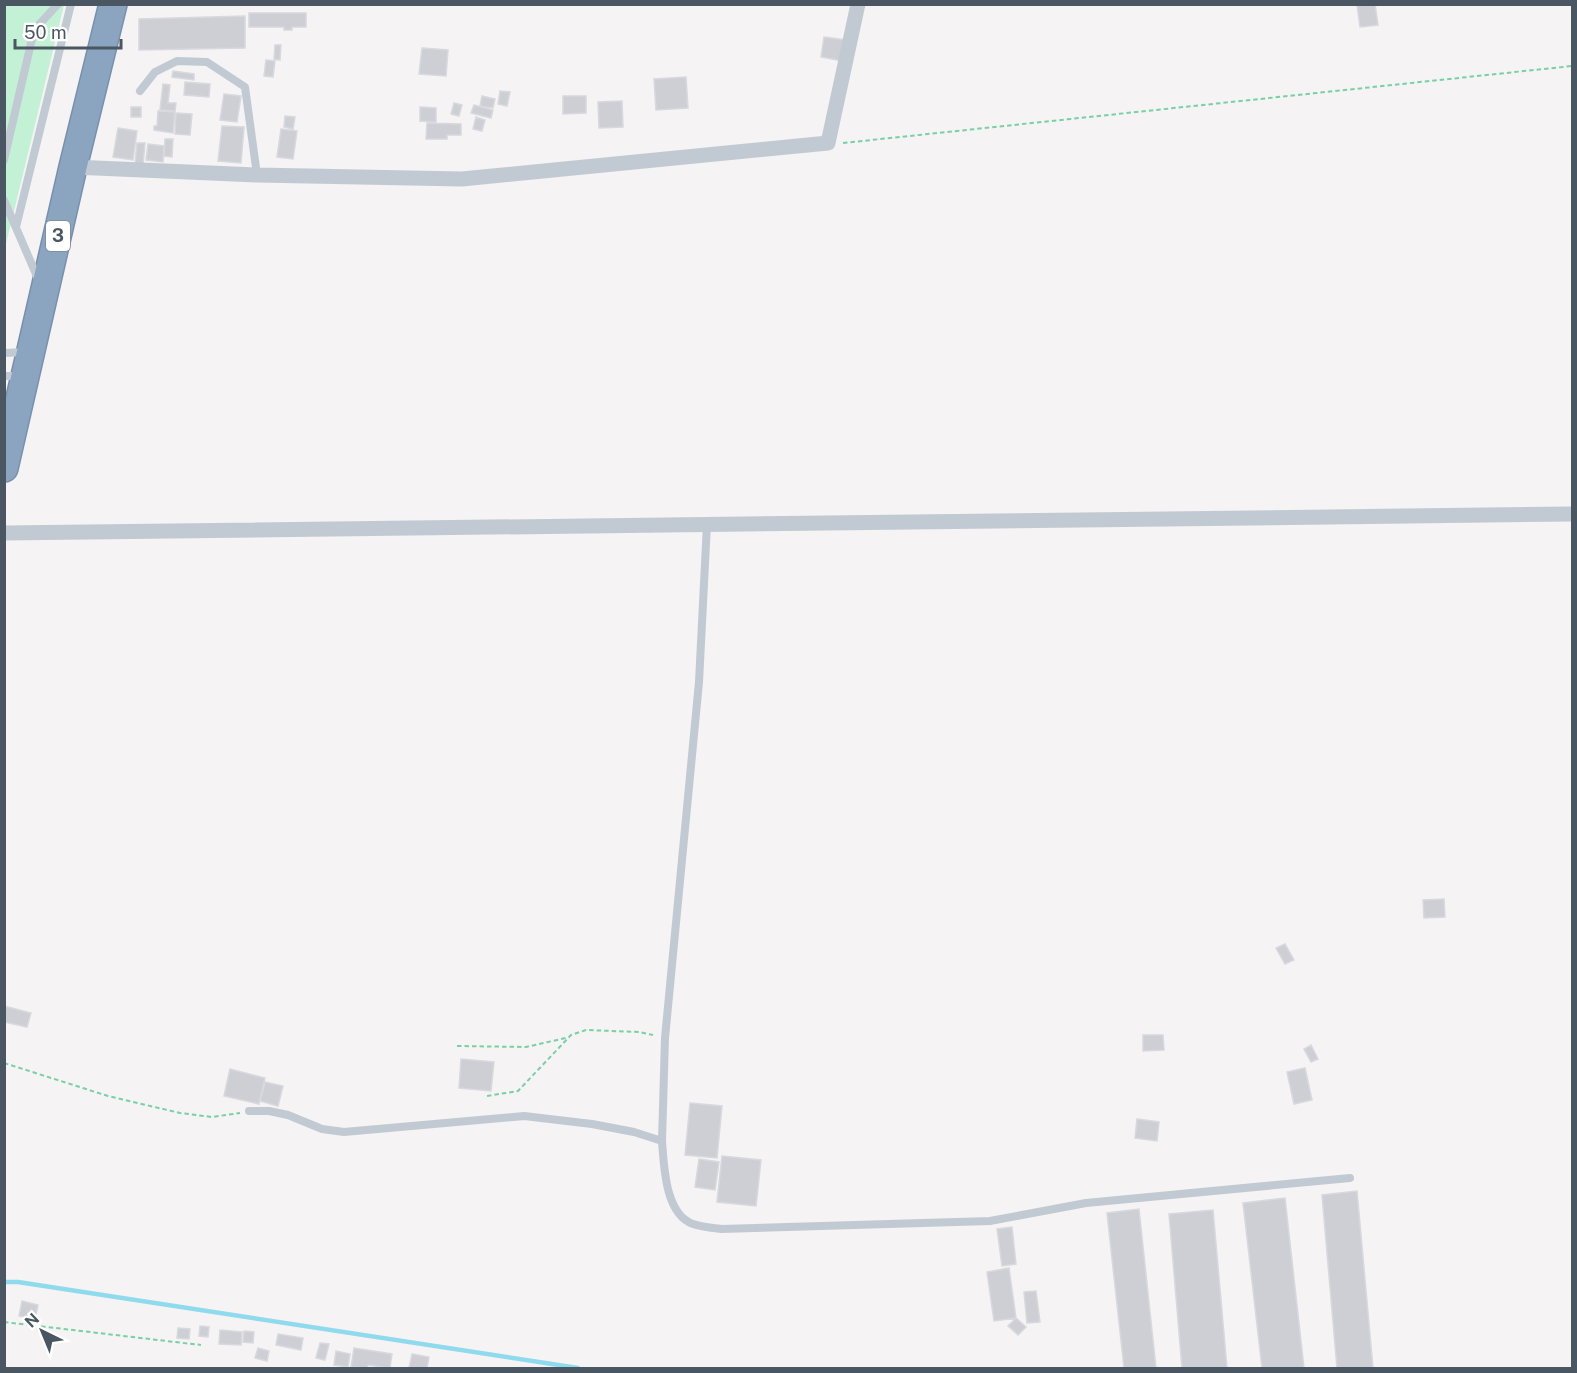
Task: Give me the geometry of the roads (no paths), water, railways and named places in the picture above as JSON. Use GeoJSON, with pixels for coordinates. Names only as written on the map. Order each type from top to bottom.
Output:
{"type":"FeatureCollection","features":[{"type":"Feature","properties":{"kind":"highway","name":"3"},"geometry":{"type":"LineString","coordinates":[[4,468],[20,368],[44,293],[113,4]]}},
{"type":"Feature","properties":{"kind":"street"},"geometry":{"type":"LineString","coordinates":[[74,166],[257,175],[462,179],[828,143],[858,4]]}},
{"type":"Feature","properties":{"kind":"street"},"geometry":{"type":"LineString","coordinates":[[4,533],[407,526],[1572,514]]}},
{"type":"Feature","properties":{"kind":"lane"},"geometry":{"type":"LineString","coordinates":[[4,160],[34,30],[58,4]]}},
{"type":"Feature","properties":{"kind":"lane"},"geometry":{"type":"LineString","coordinates":[[16,227],[71,4]]}},
{"type":"Feature","properties":{"kind":"lane"},"geometry":{"type":"LineString","coordinates":[[140,91],[155,72],[177,61],[207,62],[245,87],[257,175]]}},
{"type":"Feature","properties":{"kind":"lane"},"geometry":{"type":"LineString","coordinates":[[4,200],[44,293]]}},
{"type":"Feature","properties":{"kind":"lane"},"geometry":{"type":"LineString","coordinates":[[4,353],[20,368]]}},
{"type":"Feature","properties":{"kind":"lane"},"geometry":{"type":"LineString","coordinates":[[708,524],[699,682],[665,1038],[662,1141],[666,1184],[679,1215],[692,1224],[721,1229],[990,1221],[1086,1203],[1350,1178]]}},
{"type":"Feature","properties":{"kind":"lane"},"geometry":{"type":"LineString","coordinates":[[249,1111],[288,1115],[322,1129],[344,1132],[524,1116],[592,1124],[634,1132],[662,1141]]}},
{"type":"Feature","properties":{"kind":"waterway"},"geometry":{"type":"LineString","coordinates":[[4,1282],[18,1282],[578,1368]]}}]}
